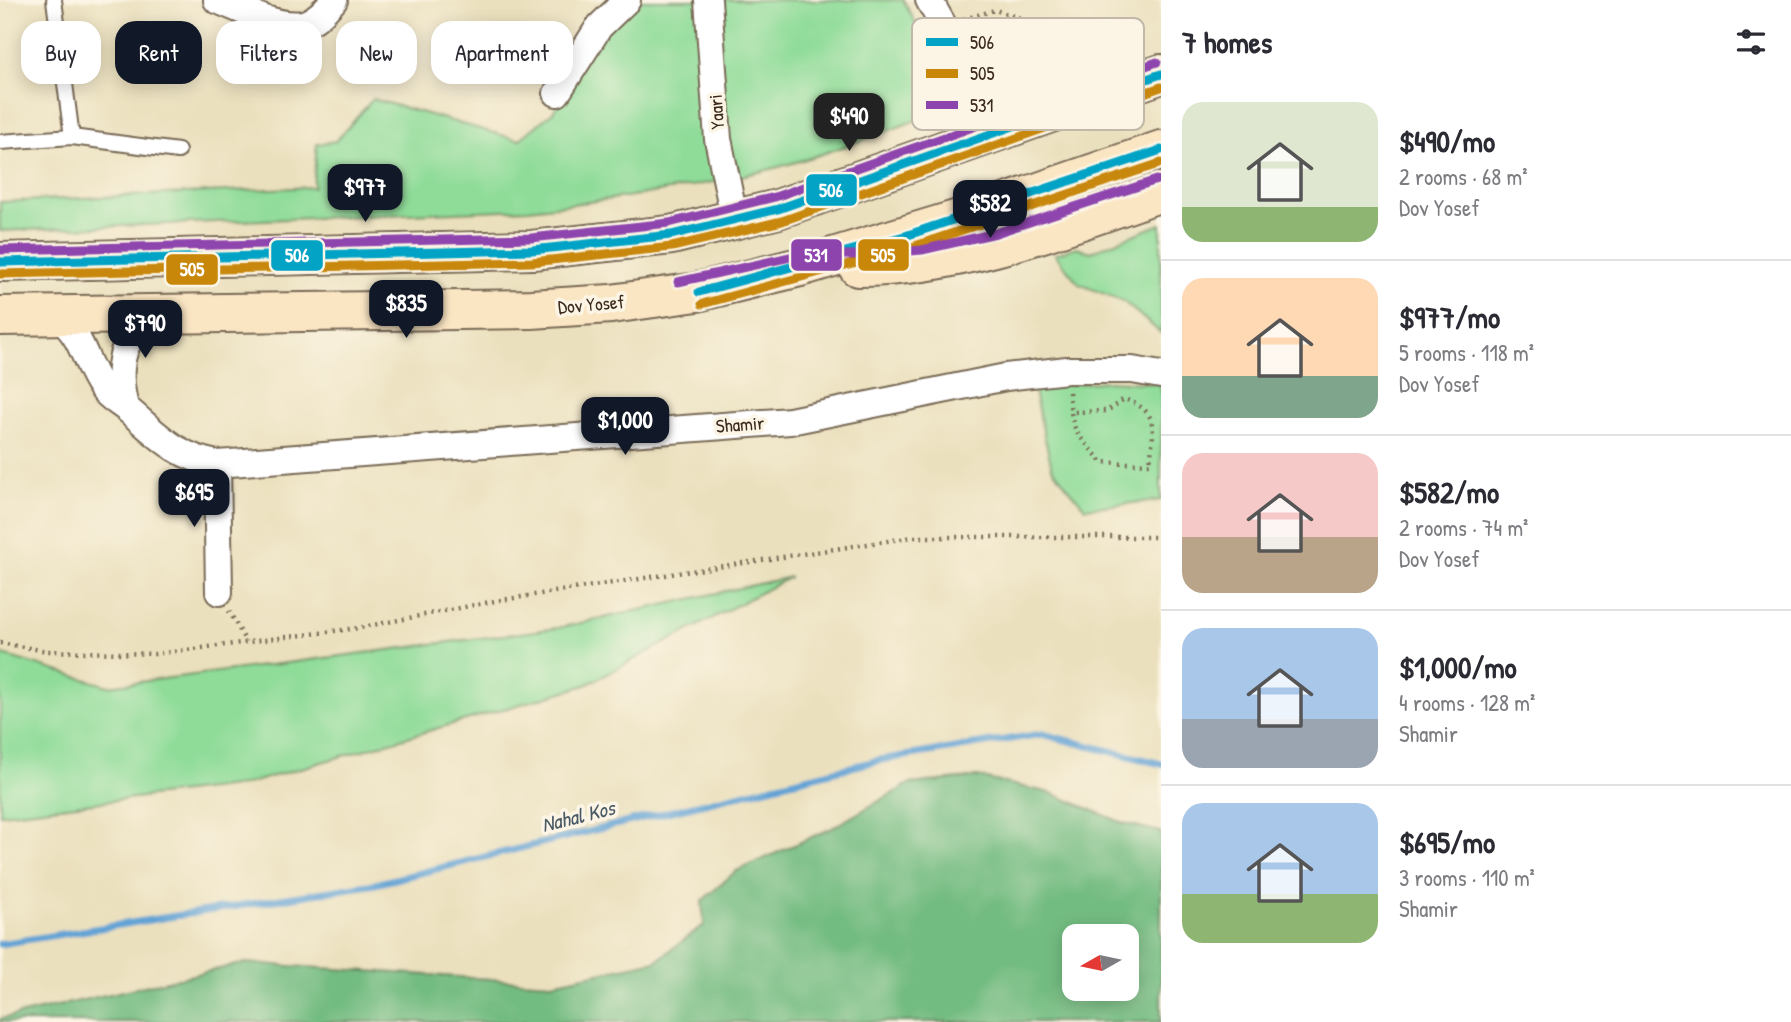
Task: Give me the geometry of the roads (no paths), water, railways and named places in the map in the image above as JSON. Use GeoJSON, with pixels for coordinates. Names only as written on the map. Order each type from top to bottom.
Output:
{"type":"FeatureCollection","features":[{"type":"Feature","properties":{"kind":"main road"},"geometry":{"type":"LineString","coordinates":[[1144,80],[1161,74]]}},
{"type":"Feature","properties":{"kind":"main road"},"geometry":{"type":"LineString","coordinates":[[0,262],[532,250],[671,235],[735,222],[1002,130]]}},
{"type":"Feature","properties":{"kind":"main road","name":"Dov Yosef"},"geometry":{"type":"LineString","coordinates":[[0,316],[531,309],[611,304],[697,292],[800,267],[972,215],[1161,150]]}},
{"type":"Feature","properties":{"kind":"main road"},"geometry":{"type":"LineString","coordinates":[[800,267],[866,267],[924,262],[999,245],[1161,192]]}},
{"type":"Feature","properties":{"kind":"street"},"geometry":{"type":"LineString","coordinates":[[217,0],[284,23],[305,24],[334,0]]}},
{"type":"Feature","properties":{"kind":"street"},"geometry":{"type":"LineString","coordinates":[[557,93],[599,27],[627,0]]}},
{"type":"Feature","properties":{"kind":"street","name":"Yaari"},"geometry":{"type":"LineString","coordinates":[[708,0],[718,139],[735,222]]}},
{"type":"Feature","properties":{"kind":"street"},"geometry":{"type":"LineString","coordinates":[[929,0],[939,18]]}},
{"type":"Feature","properties":{"kind":"street"},"geometry":{"type":"LineString","coordinates":[[125,407],[119,379],[124,348],[139,328],[168,313]]}},
{"type":"Feature","properties":{"kind":"street","name":"Shamir"},"geometry":{"type":"LineString","coordinates":[[57,316],[81,342],[103,390],[172,449],[193,460],[217,464],[790,421],[1006,377],[1067,370],[1132,370],[1161,375]]}},
{"type":"Feature","properties":{"kind":"street"},"geometry":{"type":"LineString","coordinates":[[217,464],[219,592]]}},
{"type":"Feature","properties":{"kind":"lane"},"geometry":{"type":"LineString","coordinates":[[54,0],[72,137]]}},
{"type":"Feature","properties":{"kind":"lane"},"geometry":{"type":"LineString","coordinates":[[0,142],[72,137],[178,151]]}},
{"type":"Feature","properties":{"kind":"waterway","name":"Nahal Kos"},"geometry":{"type":"LineString","coordinates":[[0,944],[375,884],[880,760],[1042,734],[1161,764]]}}]}
